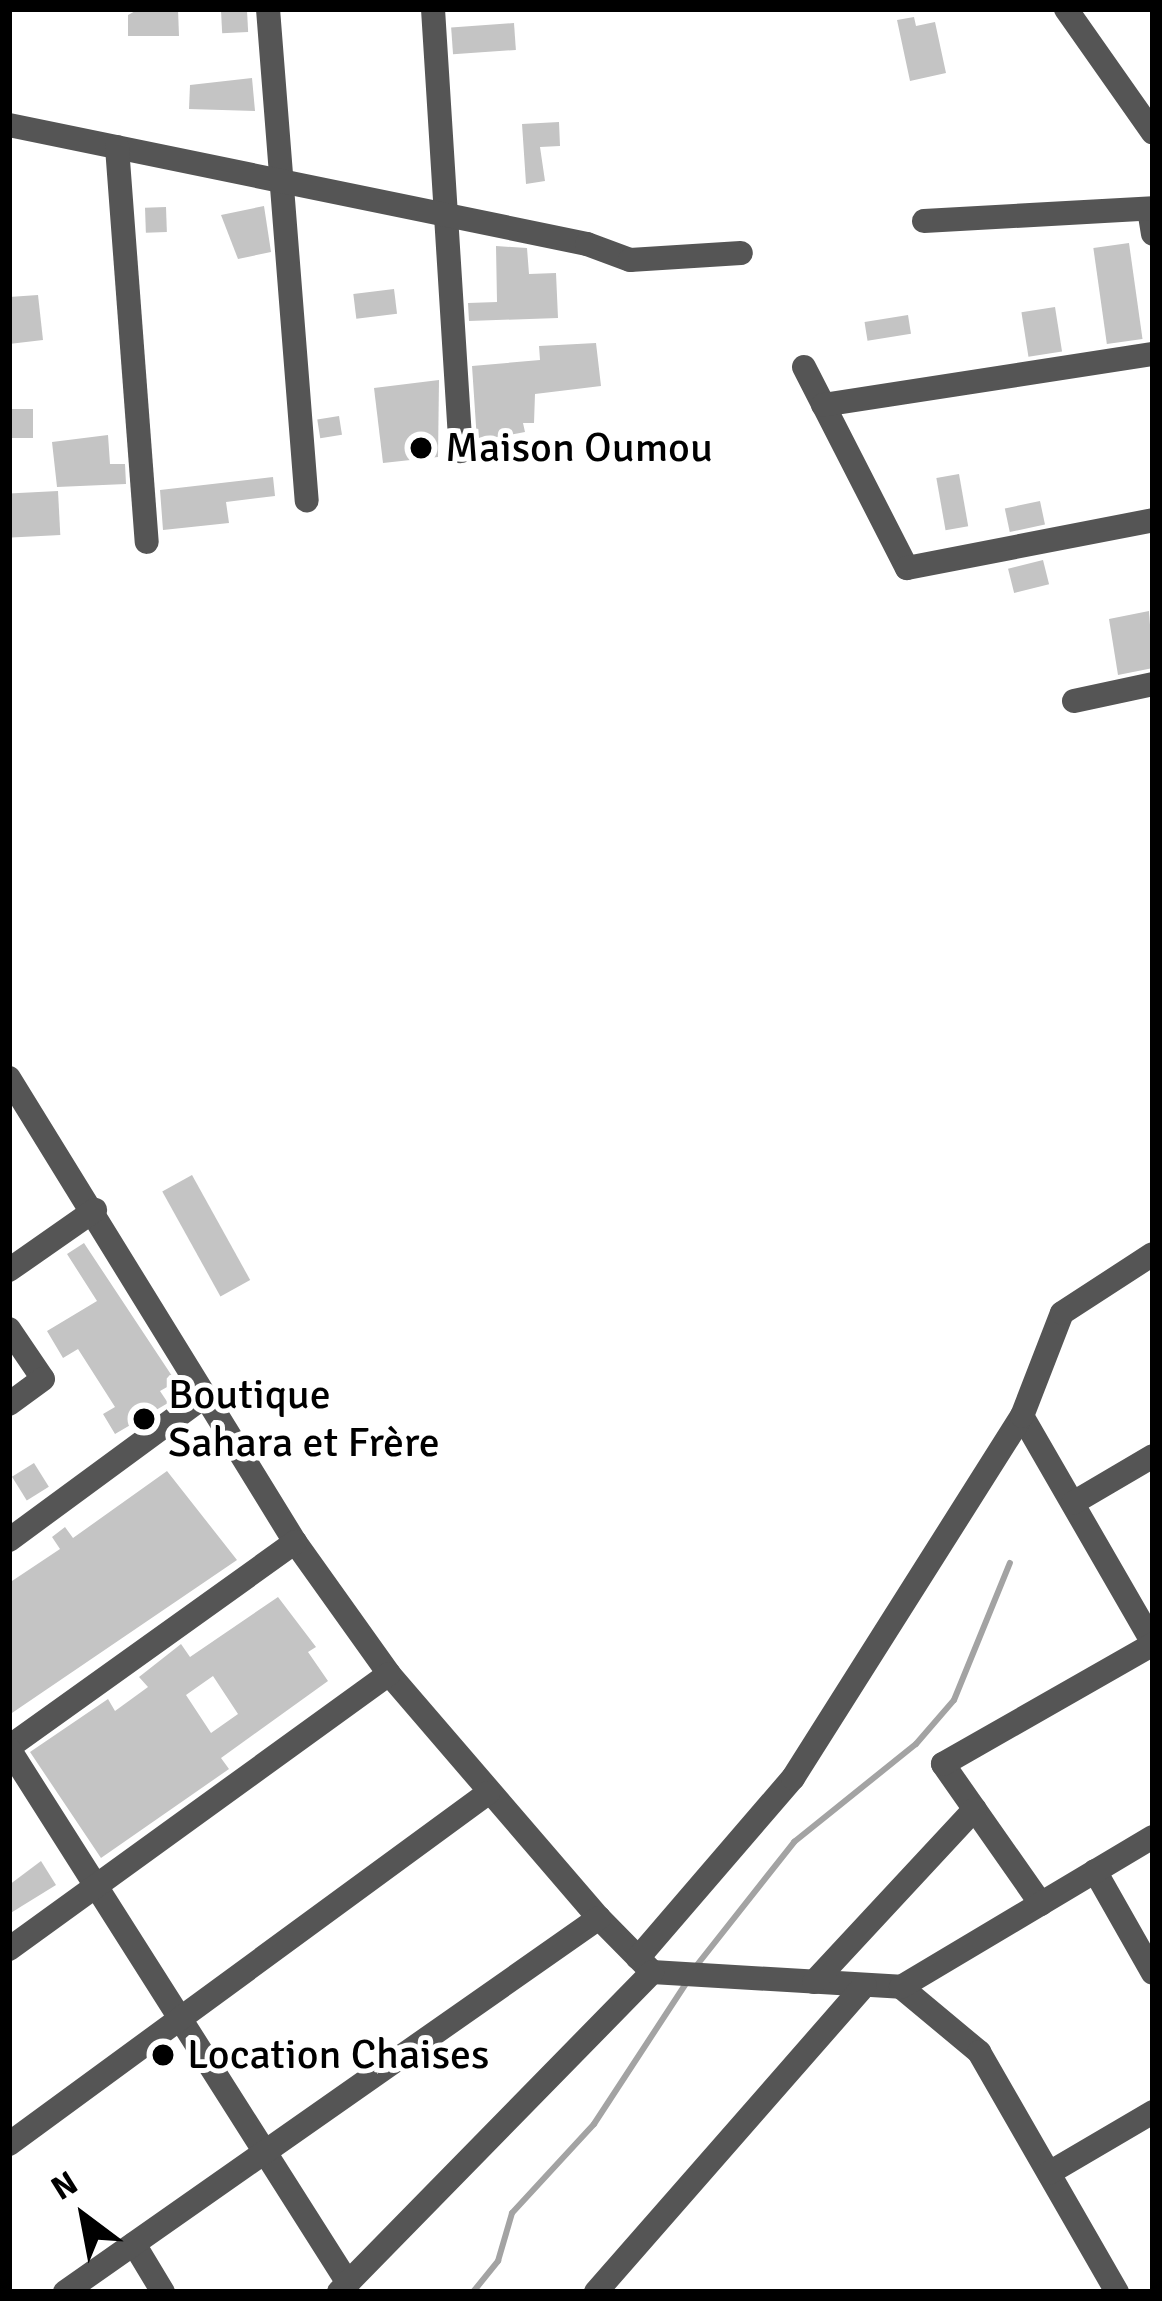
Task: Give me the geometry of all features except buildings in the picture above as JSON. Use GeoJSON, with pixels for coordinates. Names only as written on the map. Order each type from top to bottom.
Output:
{"type":"FeatureCollection","features":[{"type":"Feature","properties":{"kind":"street"},"geometry":{"type":"LineString","coordinates":[[268,9],[288,182],[307,500]]}},
{"type":"Feature","properties":{"kind":"street"},"geometry":{"type":"LineString","coordinates":[[433,9],[461,451]]}},
{"type":"Feature","properties":{"kind":"street"},"geometry":{"type":"LineString","coordinates":[[1066,9],[1153,133]]}},
{"type":"Feature","properties":{"kind":"street"},"geometry":{"type":"LineString","coordinates":[[9,125],[446,215],[630,260],[741,253]]}},
{"type":"Feature","properties":{"kind":"street"},"geometry":{"type":"LineString","coordinates":[[117,147],[147,542]]}},
{"type":"Feature","properties":{"kind":"street"},"geometry":{"type":"LineString","coordinates":[[924,221],[1152,217]]}},
{"type":"Feature","properties":{"kind":"street"},"geometry":{"type":"LineString","coordinates":[[824,405],[1153,354]]}},
{"type":"Feature","properties":{"kind":"street"},"geometry":{"type":"LineString","coordinates":[[804,367],[907,568],[1153,520]]}},
{"type":"Feature","properties":{"kind":"street"},"geometry":{"type":"LineString","coordinates":[[1074,701],[1153,684]]}},
{"type":"Feature","properties":{"kind":"street"},"geometry":{"type":"LineString","coordinates":[[9,1078],[94,1210],[202,1398],[295,1542],[389,1674],[488,1793],[645,1965],[901,1987],[1153,1837]]}},
{"type":"Feature","properties":{"kind":"street"},"geometry":{"type":"LineString","coordinates":[[9,1270],[94,1210]]}},
{"type":"Feature","properties":{"kind":"street"},"geometry":{"type":"LineString","coordinates":[[295,1542],[9,1748],[265,2152],[344,2287],[645,1965],[794,1778],[1022,1416],[1062,1313],[1153,1254]]}},
{"type":"Feature","properties":{"kind":"street"},"geometry":{"type":"LineString","coordinates":[[9,1329],[43,1379],[9,1404]]}},
{"type":"Feature","properties":{"kind":"street"},"geometry":{"type":"LineString","coordinates":[[9,1540],[202,1398]]}},
{"type":"Feature","properties":{"kind":"street"},"geometry":{"type":"LineString","coordinates":[[1022,1416],[1153,1644],[943,1764],[1040,1904]]}},
{"type":"Feature","properties":{"kind":"street"},"geometry":{"type":"LineString","coordinates":[[1073,1503],[1153,1456]]}},
{"type":"Feature","properties":{"kind":"street"},"geometry":{"type":"LineString","coordinates":[[9,1949],[389,1674]]}},
{"type":"Feature","properties":{"kind":"street"},"geometry":{"type":"LineString","coordinates":[[9,2144],[488,1793]]}},
{"type":"Feature","properties":{"kind":"street"},"geometry":{"type":"LineString","coordinates":[[814,1982],[975,1809]]}},
{"type":"Feature","properties":{"kind":"street"},"geometry":{"type":"LineString","coordinates":[[1095,1871],[1153,1973]]}},
{"type":"Feature","properties":{"kind":"street"},"geometry":{"type":"LineString","coordinates":[[65,2292],[599,1918]]}},
{"type":"Feature","properties":{"kind":"street"},"geometry":{"type":"LineString","coordinates":[[596,2292],[865,1985]]}},
{"type":"Feature","properties":{"kind":"street"},"geometry":{"type":"LineString","coordinates":[[901,1987],[979,2052],[1117,2292]]}},
{"type":"Feature","properties":{"kind":"street"},"geometry":{"type":"LineString","coordinates":[[1048,2173],[1153,2112]]}},
{"type":"Feature","properties":{"kind":"street"},"geometry":{"type":"LineString","coordinates":[[134,2244],[163,2292]]}},
{"type":"Feature","properties":{"kind":"waterway"},"geometry":{"type":"LineString","coordinates":[[697,1965],[794,1842],[916,1744],[954,1700],[1010,1563]]}},
{"type":"Feature","properties":{"kind":"waterway"},"geometry":{"type":"LineString","coordinates":[[473,2292],[498,2261],[512,2213],[594,2124],[687,1982]]}},
{"type":"Feature","properties":{"kind":"place","name":"Maison Oumou"},"geometry":{"type":"Point","coordinates":[421,448]}},
{"type":"Feature","properties":{"kind":"place","name":"Boutique Sahara et Frère"},"geometry":{"type":"Point","coordinates":[144,1419]}},
{"type":"Feature","properties":{"kind":"place","name":"Location Chaises"},"geometry":{"type":"Point","coordinates":[163,2055]}}]}
